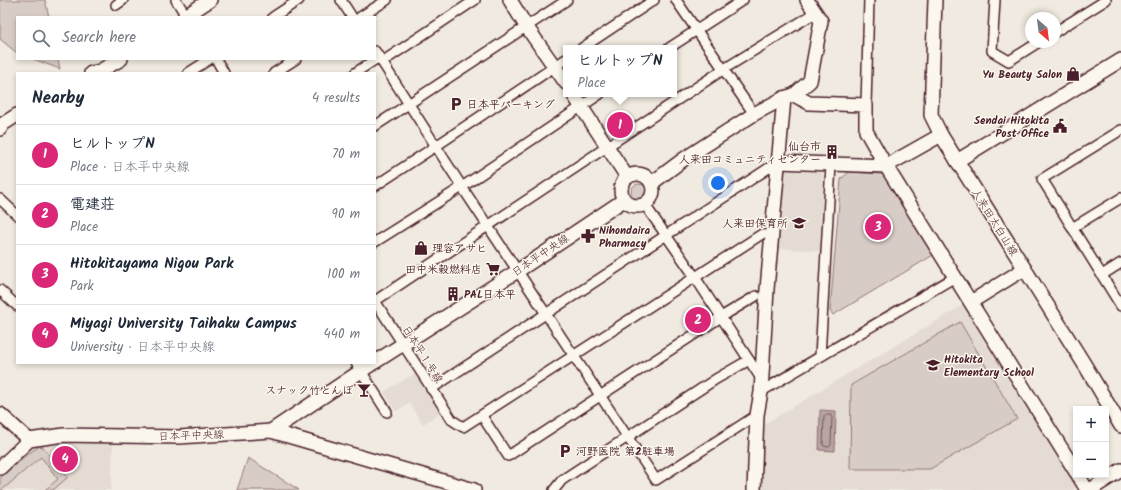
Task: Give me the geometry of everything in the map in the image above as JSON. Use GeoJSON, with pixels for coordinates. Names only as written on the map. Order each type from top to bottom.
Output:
{"type":"FeatureCollection","features":[{"type":"Feature","properties":{"kind":"street"},"geometry":{"type":"LineString","coordinates":[[176,0],[185,16]]}},
{"type":"Feature","properties":{"kind":"street"},"geometry":{"type":"LineString","coordinates":[[187,16],[210,0]]}},
{"type":"Feature","properties":{"kind":"street"},"geometry":{"type":"LineString","coordinates":[[275,16],[299,0]]}},
{"type":"Feature","properties":{"kind":"street"},"geometry":{"type":"LineString","coordinates":[[341,0],[351,16]]}},
{"type":"Feature","properties":{"kind":"street"},"geometry":{"type":"LineString","coordinates":[[362,16],[387,0]]}},
{"type":"Feature","properties":{"kind":"street"},"geometry":{"type":"LineString","coordinates":[[475,0],[379,57],[462,187],[519,270],[656,480],[757,415]]}},
{"type":"Feature","properties":{"kind":"street"},"geometry":{"type":"LineString","coordinates":[[510,0],[526,26],[563,79]]}},
{"type":"Feature","properties":{"kind":"street"},"geometry":{"type":"LineString","coordinates":[[376,125],[567,0]]}},
{"type":"Feature","properties":{"kind":"street"},"geometry":{"type":"LineString","coordinates":[[586,45],[654,0]]}},
{"type":"Feature","properties":{"kind":"street"},"geometry":{"type":"LineString","coordinates":[[676,0],[754,114]]}},
{"type":"Feature","properties":{"kind":"street"},"geometry":{"type":"LineString","coordinates":[[672,45],[743,0]]}},
{"type":"Feature","properties":{"kind":"street"},"geometry":{"type":"LineString","coordinates":[[652,183],[684,159],[754,114],[789,96],[810,81],[821,21],[807,0]]}},
{"type":"Feature","properties":{"kind":"street"},"geometry":{"type":"LineString","coordinates":[[869,0],[866,131],[886,166],[1073,467]]}},
{"type":"Feature","properties":{"kind":"street","name":"人来田太白山線"},"geometry":{"type":"LineString","coordinates":[[936,0],[931,115],[941,135],[1086,367],[1121,426]]}},
{"type":"Feature","properties":{"kind":"street"},"geometry":{"type":"LineString","coordinates":[[995,0],[992,51],[1008,61],[1029,48]]}},
{"type":"Feature","properties":{"kind":"street"},"geometry":{"type":"LineString","coordinates":[[1061,28],[1106,0]]}},
{"type":"Feature","properties":{"kind":"street"},"geometry":{"type":"LineString","coordinates":[[376,300],[724,69],[815,13]]}},
{"type":"Feature","properties":{"kind":"street"},"geometry":{"type":"LineString","coordinates":[[98,72],[119,60]]}},
{"type":"Feature","properties":{"kind":"street"},"geometry":{"type":"LineString","coordinates":[[190,72],[208,60]]}},
{"type":"Feature","properties":{"kind":"street"},"geometry":{"type":"LineString","coordinates":[[217,60],[223,72]]}},
{"type":"Feature","properties":{"kind":"street"},"geometry":{"type":"LineString","coordinates":[[276,72],[294,60]]}},
{"type":"Feature","properties":{"kind":"street"},"geometry":{"type":"LineString","coordinates":[[356,72],[374,60]]}},
{"type":"Feature","properties":{"kind":"street"},"geometry":{"type":"LineString","coordinates":[[376,185],[563,60]]}},
{"type":"Feature","properties":{"kind":"street"},"geometry":{"type":"LineString","coordinates":[[957,161],[1121,60]]}},
{"type":"Feature","properties":{"kind":"street"},"geometry":{"type":"LineString","coordinates":[[789,96],[809,103],[866,104]]}},
{"type":"Feature","properties":{"kind":"street"},"geometry":{"type":"LineString","coordinates":[[754,490],[757,415],[762,386],[778,162],[789,96]]}},
{"type":"Feature","properties":{"kind":"street"},"geometry":{"type":"LineString","coordinates":[[575,97],[627,177]]}},
{"type":"Feature","properties":{"kind":"street"},"geometry":{"type":"LineString","coordinates":[[376,241],[462,187],[596,97]]}},
{"type":"Feature","properties":{"kind":"street"},"geometry":{"type":"LineString","coordinates":[[0,129],[3,124],[16,116]]}},
{"type":"Feature","properties":{"kind":"street"},"geometry":{"type":"LineString","coordinates":[[1121,130],[1042,179],[1121,306]]}},
{"type":"Feature","properties":{"kind":"street"},"geometry":{"type":"LineString","coordinates":[[431,389],[778,162],[886,166],[941,135]]}},
{"type":"Feature","properties":{"kind":"street"},"geometry":{"type":"LineString","coordinates":[[820,356],[831,164]]}},
{"type":"Feature","properties":{"kind":"street"},"geometry":{"type":"LineString","coordinates":[[638,174],[648,178],[652,183],[653,193],[649,202],[645,205],[636,207],[624,200],[621,190],[627,177],[638,174]]}},
{"type":"Feature","properties":{"kind":"street"},"geometry":{"type":"LineString","coordinates":[[1072,228],[1121,198]]}},
{"type":"Feature","properties":{"kind":"street"},"geometry":{"type":"LineString","coordinates":[[0,199],[16,210]]}},
{"type":"Feature","properties":{"kind":"street","name":"日本平中央線"},"geometry":{"type":"LineString","coordinates":[[376,361],[519,270],[624,200]]}},
{"type":"Feature","properties":{"kind":"street"},"geometry":{"type":"LineString","coordinates":[[645,205],[695,277],[749,360],[762,386],[767,388],[955,277]]}},
{"type":"Feature","properties":{"kind":"street"},"geometry":{"type":"LineString","coordinates":[[756,296],[721,317],[508,456],[482,416],[762,234]]}},
{"type":"Feature","properties":{"kind":"street"},"geometry":{"type":"LineString","coordinates":[[1102,275],[1121,263]]}},
{"type":"Feature","properties":{"kind":"street"},"geometry":{"type":"LineString","coordinates":[[971,302],[1024,269]]}},
{"type":"Feature","properties":{"kind":"street"},"geometry":{"type":"LineString","coordinates":[[0,290],[16,305]]}},
{"type":"Feature","properties":{"kind":"street","name":"日本平１号線"},"geometry":{"type":"LineString","coordinates":[[376,303],[452,420],[463,427],[482,416]]}},
{"type":"Feature","properties":{"kind":"street"},"geometry":{"type":"LineString","coordinates":[[554,490],[562,480],[629,438],[716,379],[749,360]]}},
{"type":"Feature","properties":{"kind":"street"},"geometry":{"type":"LineString","coordinates":[[359,367],[387,412]]}},
{"type":"Feature","properties":{"kind":"street","name":"日本平中央線"},"geometry":{"type":"LineString","coordinates":[[29,440],[64,435],[179,437],[271,431],[359,367]]}},
{"type":"Feature","properties":{"kind":"street"},"geometry":{"type":"LineString","coordinates":[[0,415],[29,440],[0,468]]}},
{"type":"Feature","properties":{"kind":"street"},"geometry":{"type":"LineString","coordinates":[[271,431],[474,490]]}},
{"type":"Feature","properties":{"kind":"street"},"geometry":{"type":"LineString","coordinates":[[1080,478],[1088,490],[1121,470]]}},
{"type":"Feature","properties":{"kind":"shaded area"},"geometry":{"type":"Polygon","coordinates":[[[0,0],[45,0],[49,16],[16,16],[16,52],[0,39],[0,0]]]}},
{"type":"Feature","properties":{"kind":"shaded area"},"geometry":{"type":"Polygon","coordinates":[[[36,60],[58,60],[60,69],[36,60]]]}},
{"type":"Feature","properties":{"kind":"shaded area","name":"人来田保育所"},"geometry":{"type":"Polygon","coordinates":[[[786,171],[821,172],[823,177],[820,251],[774,248],[782,175],[786,171]]]}},
{"type":"Feature","properties":{"kind":"shaded area"},"geometry":{"type":"Polygon","coordinates":[[[849,172],[881,174],[889,178],[935,254],[833,315],[830,311],[841,179],[849,172]]]}},
{"type":"Feature","properties":{"kind":"shaded area"},"geometry":{"type":"Polygon","coordinates":[[[639,184],[645,186],[647,192],[645,198],[639,200],[633,198],[631,192],[633,186],[639,184]]]}},
{"type":"Feature","properties":{"kind":"shaded area","name":"Hitokita Elementary School"},"geometry":{"type":"Polygon","coordinates":[[[965,304],[1077,487],[1072,490],[757,490],[761,426],[965,304]]]}},
{"type":"Feature","properties":{"kind":"shaded area"},"geometry":{"type":"Polygon","coordinates":[[[960,322],[1017,419],[930,469],[850,469],[851,385],[960,322]]]}},
{"type":"Feature","properties":{"kind":"shaded area"},"geometry":{"type":"Polygon","coordinates":[[[417,372],[442,412],[423,424],[409,403],[396,411],[384,392],[417,372]]]}},
{"type":"Feature","properties":{"kind":"shaded area"},"geometry":{"type":"Polygon","coordinates":[[[67,439],[113,442],[111,490],[0,490],[0,475],[37,443],[67,439]]]}},
{"type":"Feature","properties":{"kind":"shaded area"},"geometry":{"type":"Polygon","coordinates":[[[41,445],[68,477],[53,490],[45,490],[58,479],[41,457],[2,490],[0,490],[0,478],[25,456],[41,445]]]}},
{"type":"Feature","properties":{"kind":"shaded area"},"geometry":{"type":"Polygon","coordinates":[[[248,458],[299,490],[237,490],[248,458]]]}},
{"type":"Feature","properties":{"kind":"water"},"geometry":{"type":"Polygon","coordinates":[[[820,410],[836,411],[835,451],[819,450],[820,410]]]}},
{"type":"Feature","properties":{"kind":"place","name":"Yu Beauty Salon"},"geometry":{"type":"Point","coordinates":[1073,74]}},
{"type":"Feature","properties":{"kind":"place","name":"日本平パーキング"},"geometry":{"type":"Point","coordinates":[456,104]}},
{"type":"Feature","properties":{"kind":"place","name":"ヒルトップN"},"geometry":{"type":"Point","coordinates":[620,125]}},
{"type":"Feature","properties":{"kind":"place","name":"Sendai Hitokita Post Office"},"geometry":{"type":"Point","coordinates":[1060,126]}},
{"type":"Feature","properties":{"kind":"place","name":"仙台市 人来田コミュニティセンター"},"geometry":{"type":"Point","coordinates":[832,152]}},
{"type":"Feature","properties":{"kind":"place","name":"人来田保育所"},"geometry":{"type":"Point","coordinates":[799,223]}},
{"type":"Feature","properties":{"kind":"place","name":"Hitokitayama Nigou Park"},"geometry":{"type":"Point","coordinates":[878,227]}},
{"type":"Feature","properties":{"kind":"place","name":"Nihondaira Pharmacy"},"geometry":{"type":"Point","coordinates":[588,236]}},
{"type":"Feature","properties":{"kind":"place","name":"理容アサヒ"},"geometry":{"type":"Point","coordinates":[421,248]}},
{"type":"Feature","properties":{"kind":"place","name":"田中米穀燃料店"},"geometry":{"type":"Point","coordinates":[493,269]}},
{"type":"Feature","properties":{"kind":"place","name":"PAL日本平"},"geometry":{"type":"Point","coordinates":[453,294]}},
{"type":"Feature","properties":{"kind":"place","name":"電建荘"},"geometry":{"type":"Point","coordinates":[698,320]}},
{"type":"Feature","properties":{"kind":"place","name":"Hitokita Elementary School"},"geometry":{"type":"Point","coordinates":[933,365]}},
{"type":"Feature","properties":{"kind":"place","name":"スナック竹とんぼ"},"geometry":{"type":"Point","coordinates":[364,390]}},
{"type":"Feature","properties":{"kind":"place","name":"河野医院 第2駐車場"},"geometry":{"type":"Point","coordinates":[565,451]}},
{"type":"Feature","properties":{"kind":"place","name":"Miyagi University Taihaku Campus"},"geometry":{"type":"Point","coordinates":[65,459]}}]}
